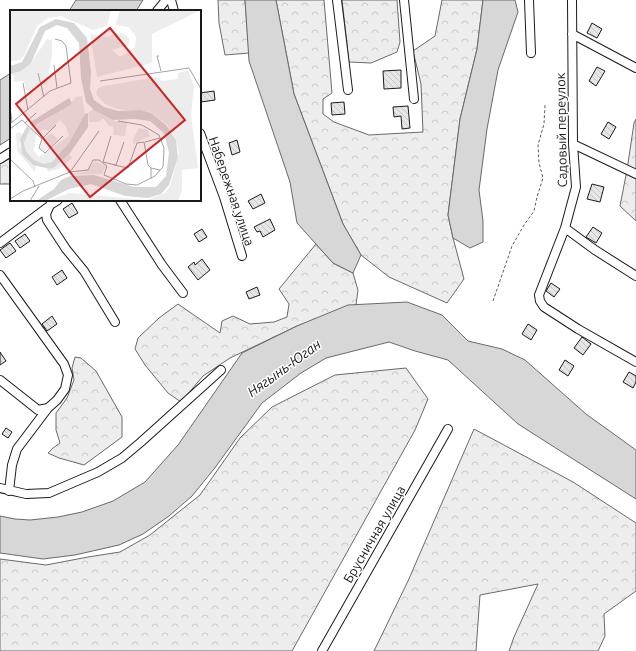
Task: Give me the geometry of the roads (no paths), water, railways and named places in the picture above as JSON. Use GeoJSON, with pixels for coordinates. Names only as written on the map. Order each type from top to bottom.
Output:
{"type":"FeatureCollection","features":[{"type":"Feature","properties":{"kind":"street"},"geometry":{"type":"LineString","coordinates":[[158,10],[166,0]]}},
{"type":"Feature","properties":{"kind":"street"},"geometry":{"type":"LineString","coordinates":[[171,0],[174,10]]}},
{"type":"Feature","properties":{"kind":"street"},"geometry":{"type":"LineString","coordinates":[[337,0],[348,90]]}},
{"type":"Feature","properties":{"kind":"street"},"geometry":{"type":"LineString","coordinates":[[404,0],[414,99]]}},
{"type":"Feature","properties":{"kind":"street"},"geometry":{"type":"LineString","coordinates":[[529,0],[531,53]]}},
{"type":"Feature","properties":{"kind":"street","name":"Садовый переулок"},"geometry":{"type":"LineString","coordinates":[[572,0],[573,144],[576,187],[565,228],[539,295],[540,301],[544,307],[578,329],[636,362]]}},
{"type":"Feature","properties":{"kind":"street"},"geometry":{"type":"LineString","coordinates":[[572,34],[636,68]]}},
{"type":"Feature","properties":{"kind":"street","name":"Набережная улица"},"geometry":{"type":"LineString","coordinates":[[201,136],[224,197],[242,256]]}},
{"type":"Feature","properties":{"kind":"street"},"geometry":{"type":"LineString","coordinates":[[573,144],[636,174]]}},
{"type":"Feature","properties":{"kind":"street"},"geometry":{"type":"LineString","coordinates":[[0,159],[10,153]]}},
{"type":"Feature","properties":{"kind":"street"},"geometry":{"type":"LineString","coordinates":[[0,243],[56,201]]}},
{"type":"Feature","properties":{"kind":"street"},"geometry":{"type":"LineString","coordinates":[[121,201],[162,265],[183,293]]}},
{"type":"Feature","properties":{"kind":"street"},"geometry":{"type":"LineString","coordinates":[[50,205],[46,214],[47,220],[66,249],[84,271],[114,322]]}},
{"type":"Feature","properties":{"kind":"street"},"geometry":{"type":"LineString","coordinates":[[565,228],[595,250],[636,276]]}},
{"type":"Feature","properties":{"kind":"street"},"geometry":{"type":"LineString","coordinates":[[0,275],[64,364],[68,375],[65,389],[57,400],[48,408],[17,449],[12,465],[9,491]]}},
{"type":"Feature","properties":{"kind":"street"},"geometry":{"type":"LineString","coordinates":[[0,488],[26,494],[48,492],[98,472],[122,458],[221,370]]}},
{"type":"Feature","properties":{"kind":"street"},"geometry":{"type":"LineString","coordinates":[[0,380],[38,410],[48,408]]}},
{"type":"Feature","properties":{"kind":"street","name":"Брусничная улица"},"geometry":{"type":"LineString","coordinates":[[322,651],[448,429]]}},
{"type":"Feature","properties":{"kind":"water"},"geometry":{"type":"Polygon","coordinates":[[[76,0],[143,0],[137,10],[70,10],[76,0]]]}},
{"type":"Feature","properties":{"kind":"water"},"geometry":{"type":"Polygon","coordinates":[[[245,0],[276,0],[294,94],[343,224],[361,255],[353,273],[333,263],[297,223],[290,182],[249,61],[245,0]]]}},
{"type":"Feature","properties":{"kind":"water"},"geometry":{"type":"Polygon","coordinates":[[[483,0],[515,0],[518,12],[498,70],[487,129],[479,190],[483,221],[483,242],[470,248],[453,238],[448,215],[460,119],[477,49],[483,0]]]}},
{"type":"Feature","properties":{"kind":"water"},"geometry":{"type":"Polygon","coordinates":[[[10,74],[10,139],[0,145],[0,80],[10,74]]]}},
{"type":"Feature","properties":{"kind":"water","name":"Нягынь-Юган"},"geometry":{"type":"Polygon","coordinates":[[[407,302],[442,315],[468,341],[502,349],[525,360],[586,414],[636,450],[636,499],[518,424],[448,360],[389,342],[326,358],[301,373],[262,403],[214,469],[192,496],[169,516],[143,534],[119,545],[75,555],[43,559],[0,553],[0,516],[30,520],[58,517],[82,512],[113,501],[145,482],[178,445],[242,353],[297,326],[348,305],[407,302]]]}}]}
